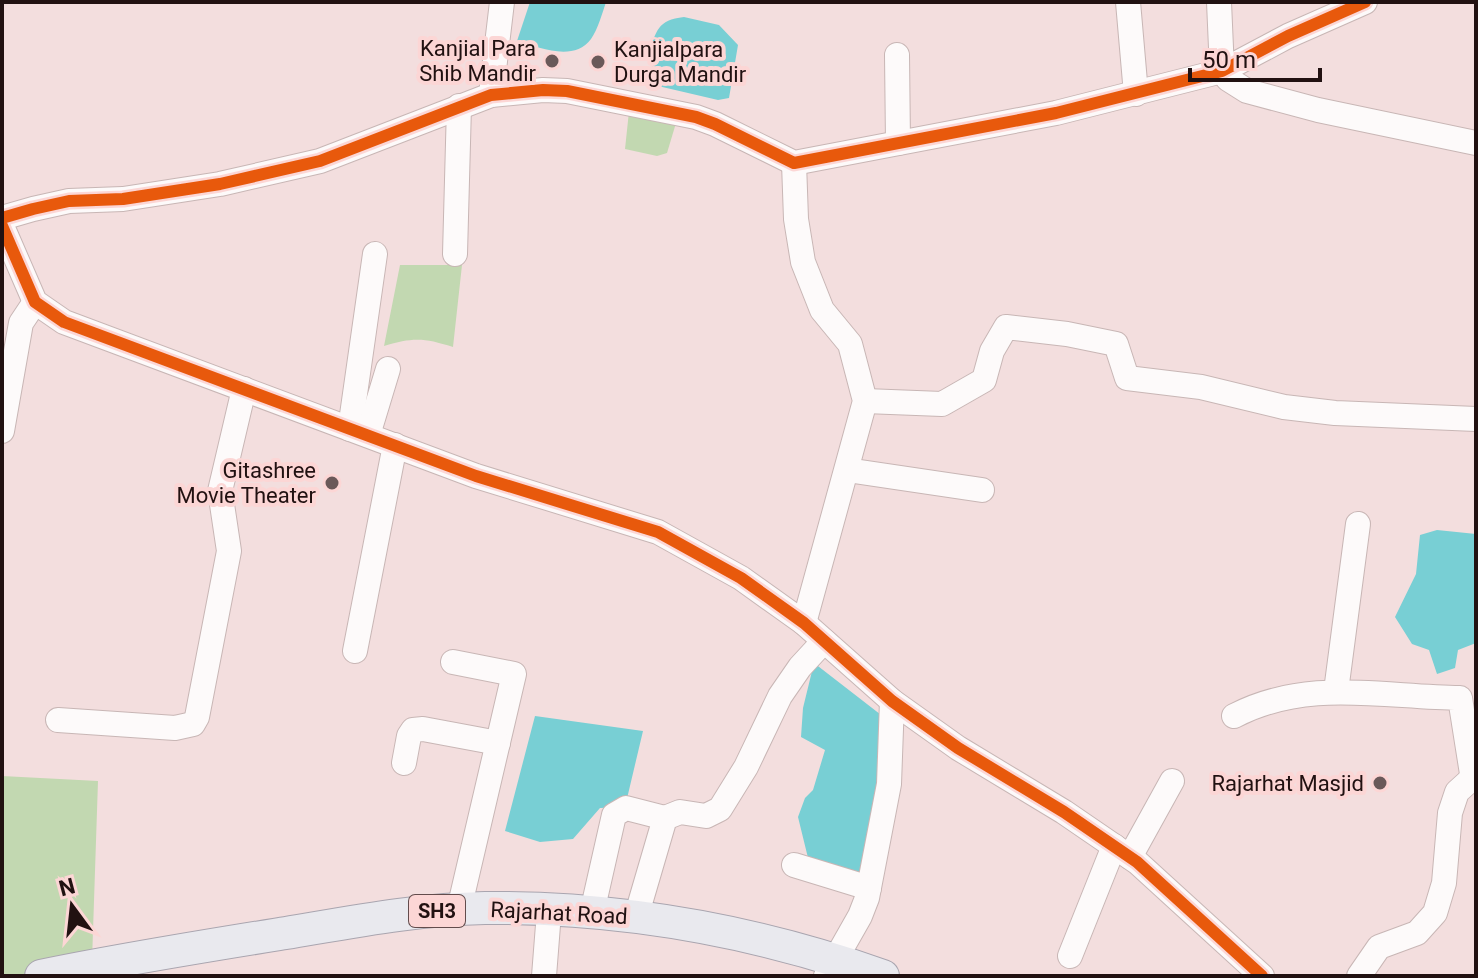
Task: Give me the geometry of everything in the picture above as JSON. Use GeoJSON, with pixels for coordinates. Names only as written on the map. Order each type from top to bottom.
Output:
{"type":"FeatureCollection","features":[{"type":"Feature","properties":{"kind":"main road","name":"Rajarhat Road"},"geometry":{"type":"LineString","coordinates":[[41,976],[405,913],[459,909],[592,912],[710,929],[829,971]]}},
{"type":"Feature","properties":{"kind":"main road","name":"Rajarhat Road"},"geometry":{"type":"LineString","coordinates":[[115,976],[363,935],[448,927],[548,925],[661,936],[829,971],[883,976]]}},
{"type":"Feature","properties":{"kind":"street"},"geometry":{"type":"LineString","coordinates":[[491,95],[502,2]]}},
{"type":"Feature","properties":{"kind":"street"},"geometry":{"type":"LineString","coordinates":[[1128,2],[1136,94]]}},
{"type":"Feature","properties":{"kind":"street"},"geometry":{"type":"LineString","coordinates":[[1219,2],[1222,71],[1228,79],[1247,91],[1318,110],[1476,143]]}},
{"type":"Feature","properties":{"kind":"street"},"geometry":{"type":"LineString","coordinates":[[2,218],[69,201],[123,199],[220,184],[320,161],[491,95],[543,90],[567,91],[696,117],[794,163],[1056,113],[1222,71],[1288,36],[1365,2]]}},
{"type":"Feature","properties":{"kind":"street"},"geometry":{"type":"LineString","coordinates":[[897,55],[898,143]]}},
{"type":"Feature","properties":{"kind":"street"},"geometry":{"type":"LineString","coordinates":[[455,254],[459,106]]}},
{"type":"Feature","properties":{"kind":"street"},"geometry":{"type":"LineString","coordinates":[[794,163],[796,219],[803,262],[822,310],[850,344],[865,401],[804,623]]}},
{"type":"Feature","properties":{"kind":"street"},"geometry":{"type":"LineString","coordinates":[[2,226],[35,302],[64,322],[476,476],[658,532],[741,578],[804,623],[892,701],[958,748],[1122,852],[1262,976]]}},
{"type":"Feature","properties":{"kind":"street"},"geometry":{"type":"LineString","coordinates":[[359,432],[375,254]]}},
{"type":"Feature","properties":{"kind":"street"},"geometry":{"type":"LineString","coordinates":[[2,431],[21,323],[35,302]]}},
{"type":"Feature","properties":{"kind":"street"},"geometry":{"type":"LineString","coordinates":[[865,401],[942,404],[984,380],[992,351],[1006,327],[1116,344],[1127,378],[1201,387],[1284,407],[1335,413],[1476,419]]}},
{"type":"Feature","properties":{"kind":"street"},"geometry":{"type":"LineString","coordinates":[[359,432],[388,369]]}},
{"type":"Feature","properties":{"kind":"street"},"geometry":{"type":"LineString","coordinates":[[58,720],[175,728],[193,724],[197,717],[229,551],[220,491],[244,389]]}},
{"type":"Feature","properties":{"kind":"street"},"geometry":{"type":"LineString","coordinates":[[355,651],[395,445]]}},
{"type":"Feature","properties":{"kind":"street"},"geometry":{"type":"LineString","coordinates":[[847,470],[982,490]]}},
{"type":"Feature","properties":{"kind":"street"},"geometry":{"type":"LineString","coordinates":[[1336,691],[1358,524]]}},
{"type":"Feature","properties":{"kind":"street"},"geometry":{"type":"LineString","coordinates":[[592,912],[614,815],[626,808],[665,818],[680,812],[706,816],[720,809],[768,726],[780,696],[800,667],[824,641]]}},
{"type":"Feature","properties":{"kind":"street"},"geometry":{"type":"LineString","coordinates":[[453,662],[514,674],[459,909]]}},
{"type":"Feature","properties":{"kind":"street"},"geometry":{"type":"LineString","coordinates":[[1234,716],[1298,693],[1336,691],[1460,698],[1475,780],[1457,792],[1450,813],[1444,883],[1435,913],[1417,933],[1379,947],[1359,976]]}},
{"type":"Feature","properties":{"kind":"street"},"geometry":{"type":"LineString","coordinates":[[829,971],[860,916],[869,888],[889,784],[892,701]]}},
{"type":"Feature","properties":{"kind":"street"},"geometry":{"type":"LineString","coordinates":[[404,763],[413,730],[423,729],[498,743]]}},
{"type":"Feature","properties":{"kind":"street"},"geometry":{"type":"LineString","coordinates":[[1070,956],[1122,852],[1172,781]]}},
{"type":"Feature","properties":{"kind":"street"},"geometry":{"type":"LineString","coordinates":[[636,917],[665,818]]}},
{"type":"Feature","properties":{"kind":"street"},"geometry":{"type":"LineString","coordinates":[[794,865],[869,888]]}},
{"type":"Feature","properties":{"kind":"street"},"geometry":{"type":"LineString","coordinates":[[544,976],[548,925]]}},
{"type":"Feature","properties":{"kind":"green space"},"geometry":{"type":"Polygon","coordinates":[[[630,102],[679,113],[667,153],[657,156],[625,149],[630,102]]]}},
{"type":"Feature","properties":{"kind":"green space"},"geometry":{"type":"Polygon","coordinates":[[[400,265],[462,265],[453,347],[419,340],[384,346],[400,265]]]}},
{"type":"Feature","properties":{"kind":"green space"},"geometry":{"type":"Polygon","coordinates":[[[2,776],[98,781],[92,961],[20,976],[2,976],[2,776]]]}},
{"type":"Feature","properties":{"kind":"water"},"geometry":{"type":"Polygon","coordinates":[[[530,2],[606,2],[591,39],[584,46],[566,52],[546,50],[517,41],[530,2]]]}},
{"type":"Feature","properties":{"kind":"water"},"geometry":{"type":"Polygon","coordinates":[[[684,17],[719,25],[738,45],[729,98],[718,100],[658,86],[648,54],[659,28],[668,21],[684,17]]]}},
{"type":"Feature","properties":{"kind":"water"},"geometry":{"type":"Polygon","coordinates":[[[1437,530],[1476,534],[1476,643],[1458,650],[1455,668],[1437,674],[1429,650],[1412,644],[1395,617],[1416,574],[1420,535],[1437,530]]]}},
{"type":"Feature","properties":{"kind":"water"},"geometry":{"type":"Polygon","coordinates":[[[814,663],[885,718],[887,738],[864,881],[809,862],[798,817],[805,798],[813,790],[825,750],[801,737],[803,708],[814,663]]]}},
{"type":"Feature","properties":{"kind":"water"},"geometry":{"type":"Polygon","coordinates":[[[535,716],[643,731],[625,807],[600,808],[573,839],[540,842],[505,831],[535,716]]]}},
{"type":"Feature","properties":{"kind":"cycle path"},"geometry":{"type":"LineString","coordinates":[[2,218],[69,201],[123,199],[220,184],[320,161],[491,95],[543,90],[567,91],[696,117],[794,163],[1056,113],[1222,71],[1288,36],[1365,2]]}},
{"type":"Feature","properties":{"kind":"cycle path"},"geometry":{"type":"LineString","coordinates":[[2,226],[35,302],[64,322],[476,476],[658,532],[741,578],[804,623],[892,701],[958,748],[1064,812],[1137,862],[1262,976]]}},
{"type":"Feature","properties":{"kind":"place","name":"Kanjial Para Shib Mandir"},"geometry":{"type":"Point","coordinates":[552,61]}},
{"type":"Feature","properties":{"kind":"place","name":"Kanjialpara Durga Mandir"},"geometry":{"type":"Point","coordinates":[598,62]}},
{"type":"Feature","properties":{"kind":"place","name":"Gitashree Movie Theater"},"geometry":{"type":"Point","coordinates":[332,483]}},
{"type":"Feature","properties":{"kind":"place","name":"Rajarhat Masjid"},"geometry":{"type":"Point","coordinates":[1380,783]}}]}
